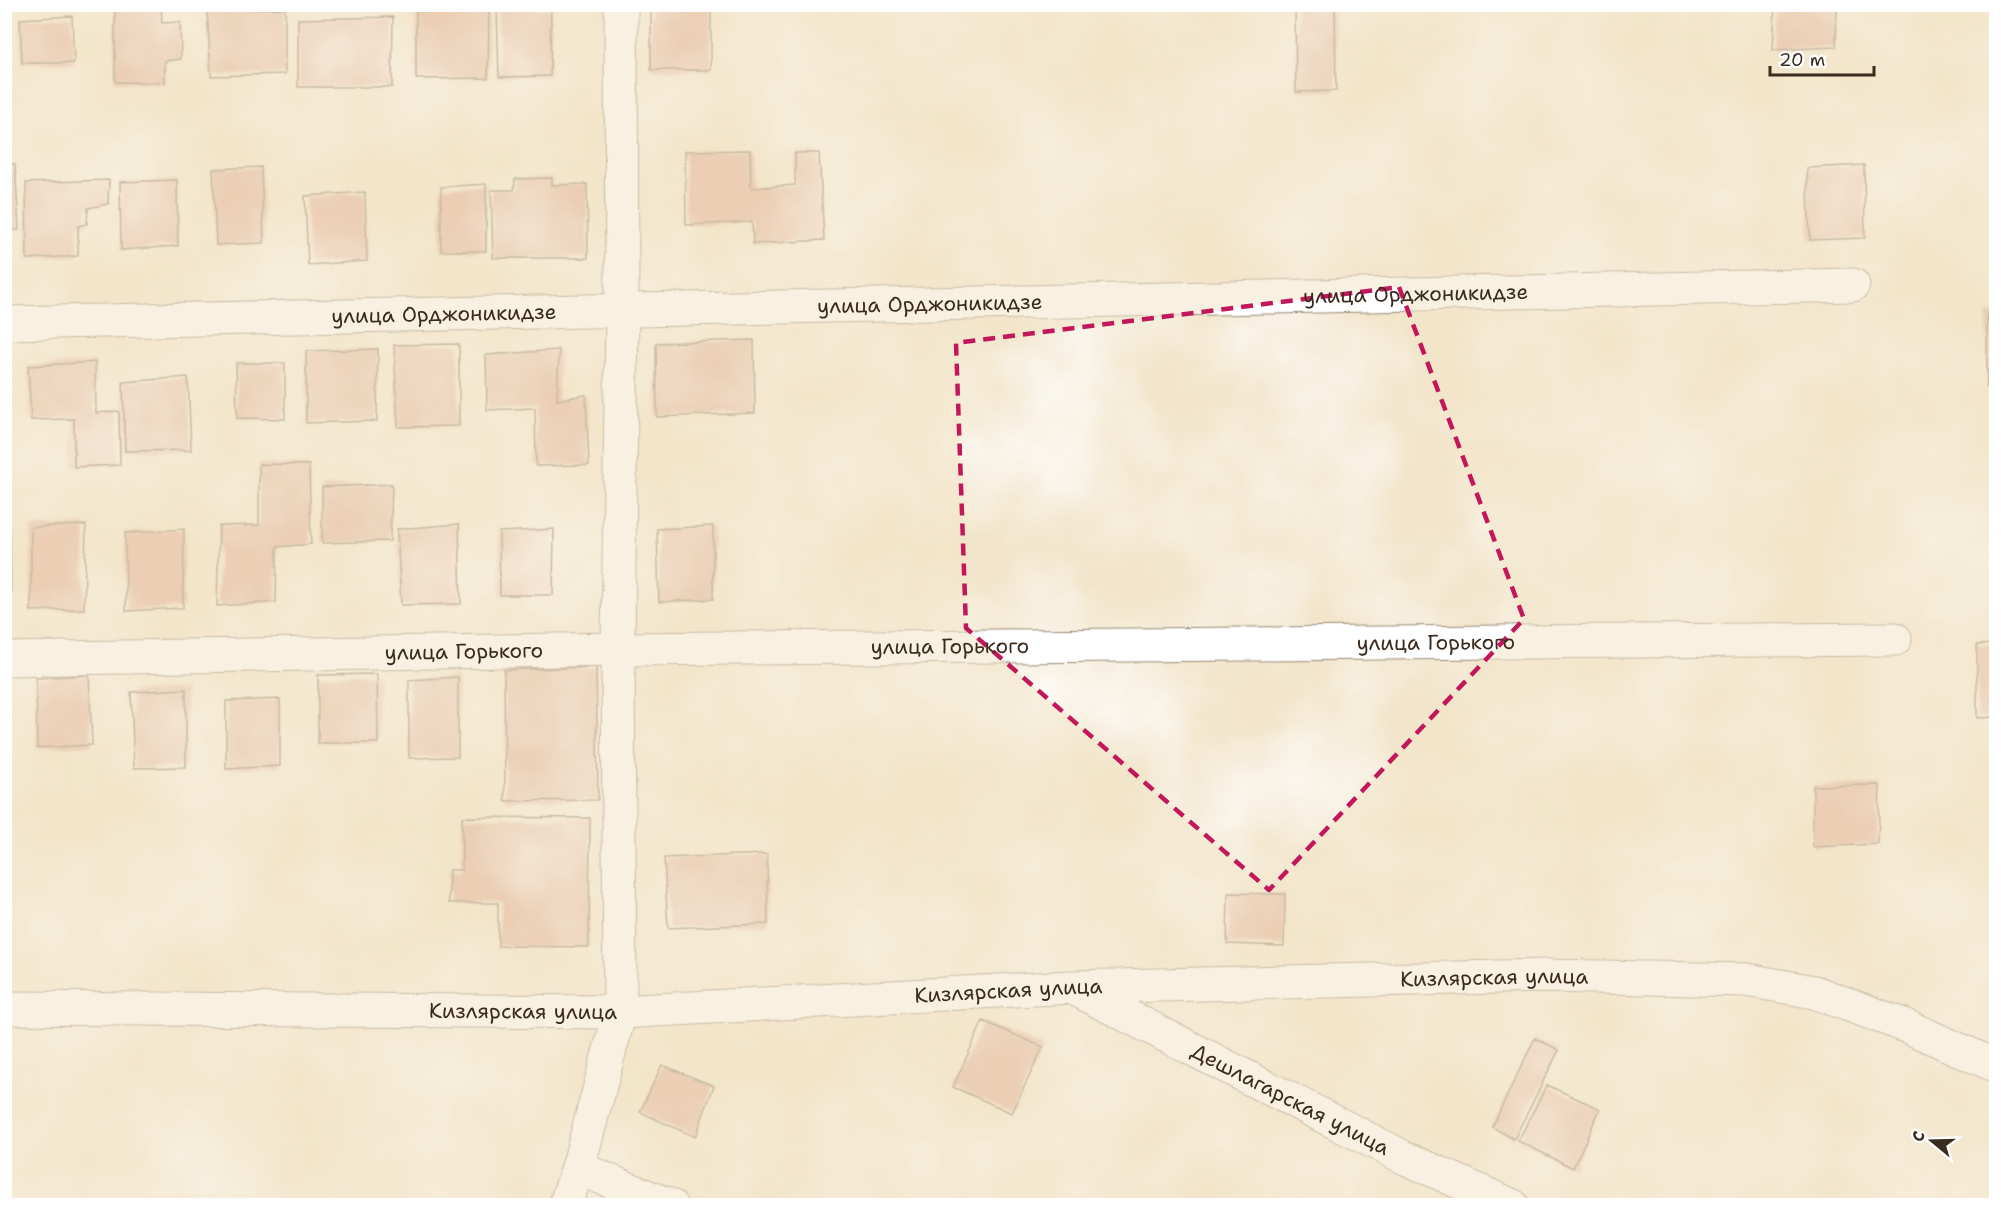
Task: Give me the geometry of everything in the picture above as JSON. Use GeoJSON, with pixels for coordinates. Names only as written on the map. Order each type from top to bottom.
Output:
{"type":"FeatureCollection","features":[{"type":"Feature","properties":{"kind":"street"},"geometry":{"type":"LineString","coordinates":[[565,1206],[578,1168],[620,1012],[618,649],[622,310],[621,4]]}},
{"type":"Feature","properties":{"kind":"street","name":"улица Орджоникидзе"},"geometry":{"type":"LineString","coordinates":[[4,323],[1854,285]]}},
{"type":"Feature","properties":{"kind":"street","name":"улица Горького"},"geometry":{"type":"LineString","coordinates":[[4,659],[618,649],[1895,639]]}},
{"type":"Feature","properties":{"kind":"street","name":"Кизлярская улица"},"geometry":{"type":"LineString","coordinates":[[4,1008],[620,1012],[1071,987],[1547,976],[1747,980],[1814,992],[1906,1026],[1996,1066]]}},
{"type":"Feature","properties":{"kind":"street","name":"Дешлагарская улица"},"geometry":{"type":"LineString","coordinates":[[1071,987],[1403,1157],[1513,1206]]}},
{"type":"Feature","properties":{"kind":"street"},"geometry":{"type":"LineString","coordinates":[[578,1168],[671,1206]]}},
{"type":"Feature","properties":{"kind":"highlighted area"},"geometry":{"type":"Polygon","coordinates":[[[1399,287],[1524,619],[1269,890],[966,628],[956,343],[1399,287]]]}},
{"type":"Feature","properties":{"kind":"building"},"geometry":{"type":"Polygon","coordinates":[[[115,4],[161,4],[162,23],[180,22],[181,59],[165,61],[165,83],[115,82],[115,4]]]}},
{"type":"Feature","properties":{"kind":"building"},"geometry":{"type":"Polygon","coordinates":[[[651,4],[711,4],[711,70],[651,70],[651,4]]]}},
{"type":"Feature","properties":{"kind":"building"},"geometry":{"type":"Polygon","coordinates":[[[1295,4],[1335,4],[1336,91],[1296,92],[1295,4]]]}},
{"type":"Feature","properties":{"kind":"building"},"geometry":{"type":"Polygon","coordinates":[[[1775,4],[1837,4],[1836,47],[1773,50],[1775,4]]]}},
{"type":"Feature","properties":{"kind":"building"},"geometry":{"type":"Polygon","coordinates":[[[285,8],[285,74],[211,76],[207,10],[285,8]]]}},
{"type":"Feature","properties":{"kind":"building"},"geometry":{"type":"Polygon","coordinates":[[[497,8],[551,8],[550,76],[499,77],[497,8]]]}},
{"type":"Feature","properties":{"kind":"building"},"geometry":{"type":"Polygon","coordinates":[[[489,10],[488,78],[416,79],[416,11],[489,10]]]}},
{"type":"Feature","properties":{"kind":"building"},"geometry":{"type":"Polygon","coordinates":[[[72,16],[74,63],[22,63],[20,19],[72,16]]]}},
{"type":"Feature","properties":{"kind":"building"},"geometry":{"type":"Polygon","coordinates":[[[393,17],[392,87],[298,87],[298,19],[393,17]]]}},
{"type":"Feature","properties":{"kind":"building"},"geometry":{"type":"Polygon","coordinates":[[[750,150],[751,188],[795,185],[795,153],[819,153],[824,240],[753,244],[752,222],[686,225],[685,151],[750,150]]]}},
{"type":"Feature","properties":{"kind":"building"},"geometry":{"type":"Polygon","coordinates":[[[4,164],[15,164],[19,230],[4,230],[4,164]]]}},
{"type":"Feature","properties":{"kind":"building"},"geometry":{"type":"Polygon","coordinates":[[[1864,165],[1865,238],[1810,240],[1807,168],[1864,165]]]}},
{"type":"Feature","properties":{"kind":"building"},"geometry":{"type":"Polygon","coordinates":[[[261,167],[264,243],[216,245],[213,169],[261,167]]]}},
{"type":"Feature","properties":{"kind":"building"},"geometry":{"type":"Polygon","coordinates":[[[552,178],[552,185],[587,184],[588,258],[493,258],[491,190],[514,190],[515,179],[552,178]]]}},
{"type":"Feature","properties":{"kind":"building"},"geometry":{"type":"Polygon","coordinates":[[[109,180],[108,204],[88,208],[87,224],[78,226],[78,256],[27,259],[26,183],[109,180]]]}},
{"type":"Feature","properties":{"kind":"building"},"geometry":{"type":"Polygon","coordinates":[[[177,180],[178,246],[121,250],[120,182],[177,180]]]}},
{"type":"Feature","properties":{"kind":"building"},"geometry":{"type":"Polygon","coordinates":[[[486,184],[486,251],[441,251],[441,187],[486,184]]]}},
{"type":"Feature","properties":{"kind":"building"},"geometry":{"type":"Polygon","coordinates":[[[365,192],[367,261],[308,265],[305,196],[365,192]]]}},
{"type":"Feature","properties":{"kind":"building"},"geometry":{"type":"Polygon","coordinates":[[[1987,313],[1996,313],[1996,388],[1987,388],[1987,313]]]}},
{"type":"Feature","properties":{"kind":"building"},"geometry":{"type":"Polygon","coordinates":[[[754,340],[755,413],[657,417],[656,343],[754,340]]]}},
{"type":"Feature","properties":{"kind":"building"},"geometry":{"type":"Polygon","coordinates":[[[459,344],[459,426],[398,427],[394,345],[459,344]]]}},
{"type":"Feature","properties":{"kind":"building"},"geometry":{"type":"Polygon","coordinates":[[[378,349],[377,421],[306,423],[306,351],[378,349]]]}},
{"type":"Feature","properties":{"kind":"building"},"geometry":{"type":"Polygon","coordinates":[[[559,350],[557,400],[586,395],[589,465],[536,466],[535,408],[487,410],[486,355],[559,350]]]}},
{"type":"Feature","properties":{"kind":"building"},"geometry":{"type":"Polygon","coordinates":[[[95,362],[96,413],[119,411],[120,465],[74,467],[74,419],[31,420],[28,366],[95,362]]]}},
{"type":"Feature","properties":{"kind":"building"},"geometry":{"type":"Polygon","coordinates":[[[236,363],[285,363],[285,419],[237,418],[236,363]]]}},
{"type":"Feature","properties":{"kind":"building"},"geometry":{"type":"Polygon","coordinates":[[[188,377],[191,450],[125,451],[123,382],[188,377]]]}},
{"type":"Feature","properties":{"kind":"building"},"geometry":{"type":"Polygon","coordinates":[[[259,464],[309,465],[311,544],[277,547],[276,602],[217,606],[219,526],[259,525],[259,464]]]}},
{"type":"Feature","properties":{"kind":"building"},"geometry":{"type":"Polygon","coordinates":[[[392,484],[390,541],[322,543],[322,487],[392,484]]]}},
{"type":"Feature","properties":{"kind":"building"},"geometry":{"type":"Polygon","coordinates":[[[459,524],[461,604],[401,605],[397,529],[459,524]]]}},
{"type":"Feature","properties":{"kind":"building"},"geometry":{"type":"Polygon","coordinates":[[[86,525],[84,609],[31,611],[31,527],[86,525]]]}},
{"type":"Feature","properties":{"kind":"building"},"geometry":{"type":"Polygon","coordinates":[[[4,526],[10,526],[11,591],[4,592],[4,526]]]}},
{"type":"Feature","properties":{"kind":"building"},"geometry":{"type":"Polygon","coordinates":[[[713,526],[713,599],[659,602],[657,529],[713,526]]]}},
{"type":"Feature","properties":{"kind":"building"},"geometry":{"type":"Polygon","coordinates":[[[184,529],[183,608],[126,611],[125,533],[184,529]]]}},
{"type":"Feature","properties":{"kind":"building"},"geometry":{"type":"Polygon","coordinates":[[[554,529],[553,595],[500,595],[499,532],[554,529]]]}},
{"type":"Feature","properties":{"kind":"building"},"geometry":{"type":"Polygon","coordinates":[[[1996,644],[1996,717],[1977,718],[1977,645],[1996,644]]]}},
{"type":"Feature","properties":{"kind":"building"},"geometry":{"type":"Polygon","coordinates":[[[596,667],[598,800],[505,801],[504,670],[596,667]]]}},
{"type":"Feature","properties":{"kind":"building"},"geometry":{"type":"Polygon","coordinates":[[[377,674],[378,743],[318,743],[318,675],[377,674]]]}},
{"type":"Feature","properties":{"kind":"building"},"geometry":{"type":"Polygon","coordinates":[[[89,675],[92,745],[37,748],[36,678],[89,675]]]}},
{"type":"Feature","properties":{"kind":"building"},"geometry":{"type":"Polygon","coordinates":[[[458,677],[458,757],[409,758],[409,680],[458,677]]]}},
{"type":"Feature","properties":{"kind":"building"},"geometry":{"type":"Polygon","coordinates":[[[186,689],[186,767],[134,768],[131,692],[186,689]]]}},
{"type":"Feature","properties":{"kind":"building"},"geometry":{"type":"Polygon","coordinates":[[[280,699],[280,766],[226,769],[226,701],[280,699]]]}},
{"type":"Feature","properties":{"kind":"building"},"geometry":{"type":"Polygon","coordinates":[[[1880,785],[1878,844],[1813,847],[1813,786],[1880,785]]]}},
{"type":"Feature","properties":{"kind":"building"},"geometry":{"type":"Polygon","coordinates":[[[462,817],[590,818],[589,947],[498,946],[498,903],[449,903],[449,870],[462,870],[462,817]]]}},
{"type":"Feature","properties":{"kind":"building"},"geometry":{"type":"Polygon","coordinates":[[[767,854],[768,924],[668,928],[664,858],[767,854]]]}},
{"type":"Feature","properties":{"kind":"building"},"geometry":{"type":"Polygon","coordinates":[[[1228,893],[1285,894],[1284,946],[1227,944],[1228,893]]]}},
{"type":"Feature","properties":{"kind":"building"},"geometry":{"type":"Polygon","coordinates":[[[983,1021],[1043,1047],[1012,1113],[953,1087],[983,1021]]]}},
{"type":"Feature","properties":{"kind":"building"},"geometry":{"type":"Polygon","coordinates":[[[1535,1038],[1559,1050],[1514,1139],[1492,1127],[1535,1038]]]}},
{"type":"Feature","properties":{"kind":"building"},"geometry":{"type":"Polygon","coordinates":[[[662,1065],[714,1086],[695,1137],[640,1112],[662,1065]]]}},
{"type":"Feature","properties":{"kind":"building"},"geometry":{"type":"Polygon","coordinates":[[[1547,1085],[1600,1109],[1573,1168],[1518,1141],[1547,1085]]]}}]}
